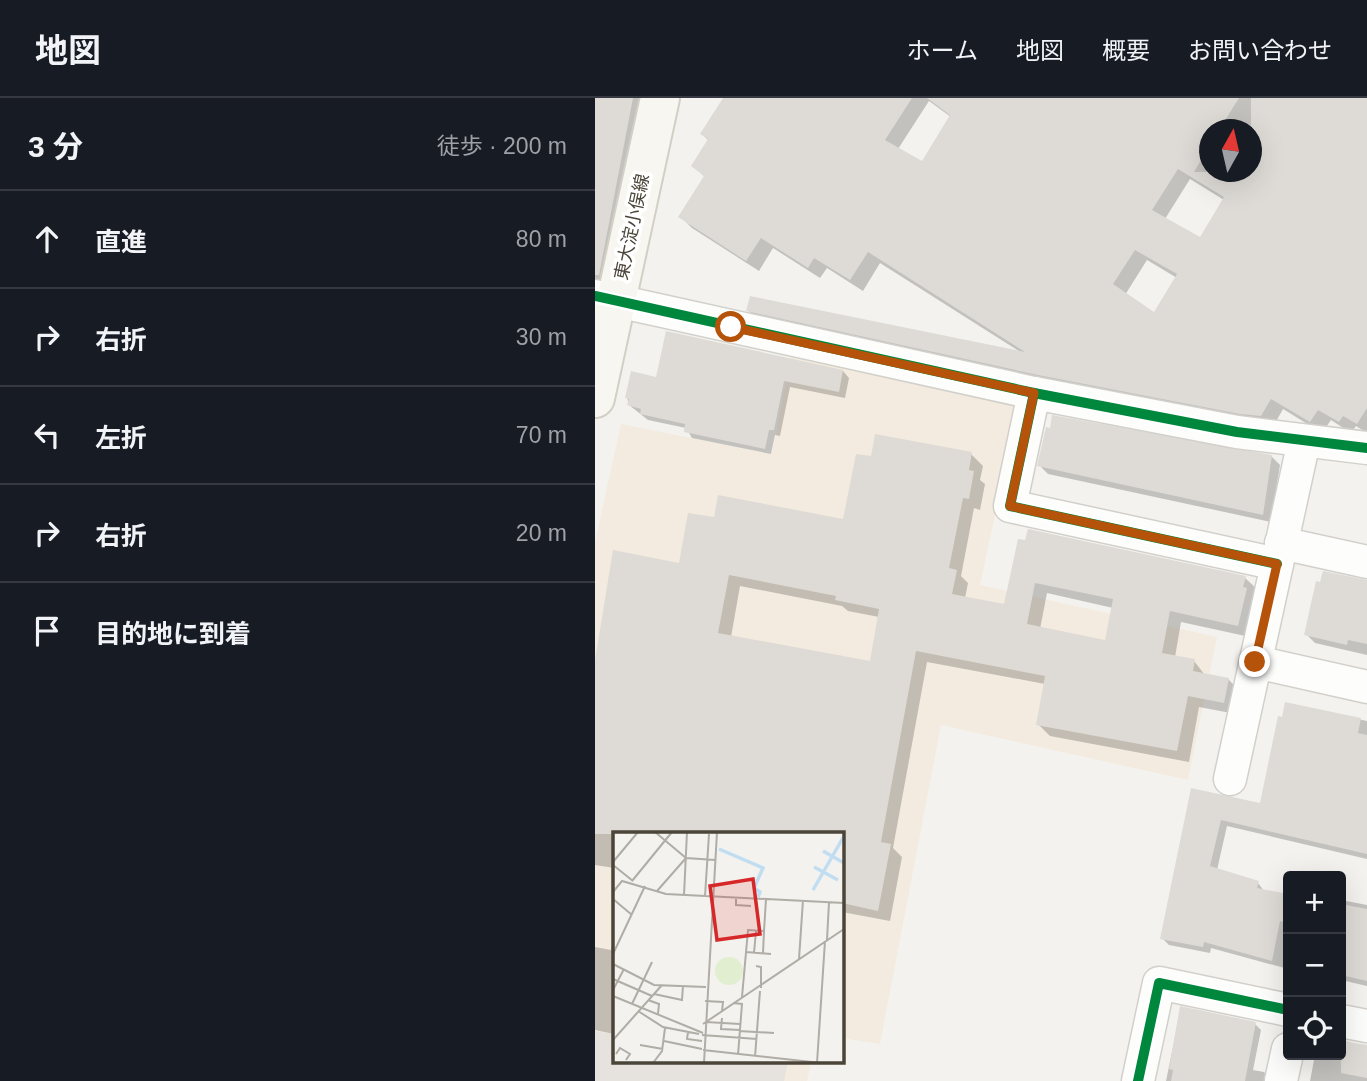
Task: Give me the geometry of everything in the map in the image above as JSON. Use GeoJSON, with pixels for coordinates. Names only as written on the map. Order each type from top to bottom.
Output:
{"type":"FeatureCollection","features":[{"type":"Feature","properties":{"kind":"main road","name":"東大淀小俣線"},"geometry":{"type":"LineString","coordinates":[[595,398],[606,298],[660,98]]}},
{"type":"Feature","properties":{"kind":"street"},"geometry":{"type":"LineString","coordinates":[[606,298],[1034,393],[1237,432],[1367,448]]}},
{"type":"Feature","properties":{"kind":"street"},"geometry":{"type":"LineString","coordinates":[[1034,393],[1010,506],[1279,554],[1367,562]]}},
{"type":"Feature","properties":{"kind":"street"},"geometry":{"type":"LineString","coordinates":[[1230,779],[1304,441]]}},
{"type":"Feature","properties":{"kind":"street"},"geometry":{"type":"LineString","coordinates":[[1255,662],[1367,687]]}},
{"type":"Feature","properties":{"kind":"street"},"geometry":{"type":"LineString","coordinates":[[1138,1081],[1159,983],[1283,1009]]}},
{"type":"Feature","properties":{"kind":"street"},"geometry":{"type":"LineString","coordinates":[[1346,1022],[1367,1026]]}},
{"type":"Feature","properties":{"kind":"street"},"geometry":{"type":"LineString","coordinates":[[1281,1081],[1286,1060]]}},
{"type":"Feature","properties":{"kind":"shaded area"},"geometry":{"type":"Polygon","coordinates":[[[792,350],[1020,399],[980,585],[1217,637],[1188,780],[941,725],[880,1044],[843,1038],[843,832],[613,832],[613,1063],[811,1063],[807,1081],[595,1081],[595,542],[621,424],[772,454],[792,350]]]}},
{"type":"Feature","properties":{"kind":"shaded area"},"geometry":{"type":"Polygon","coordinates":[[[595,1031],[613,1034],[613,1063],[788,1063],[784,1081],[595,1081],[595,1031]]]}},
{"type":"Feature","properties":{"kind":"building"},"geometry":{"type":"Polygon","coordinates":[[[595,98],[633,98],[599,275],[595,275],[595,98]]]}},
{"type":"Feature","properties":{"kind":"building"},"geometry":{"type":"Polygon","coordinates":[[[723,98],[912,98],[885,140],[922,161],[950,115],[927,98],[1239,98],[1226,119],[1199,119],[1199,163],[1194,172],[1199,172],[1199,182],[1178,169],[1152,210],[1200,237],[1224,197],[1199,182],[1262,182],[1262,119],[1251,119],[1251,98],[1367,98],[1367,408],[1357,424],[1343,416],[1339,422],[1318,410],[1310,422],[1271,399],[1261,416],[1240,414],[1038,375],[746,311],[750,296],[1025,352],[868,252],[850,280],[814,258],[808,268],[761,238],[746,261],[678,217],[704,176],[691,166],[708,139],[700,134],[723,98]],[[1135,250],[1113,284],[1154,312],[1177,274],[1135,250]]]}},
{"type":"Feature","properties":{"kind":"building"},"geometry":{"type":"Polygon","coordinates":[[[666,331],[843,370],[839,392],[784,381],[774,430],[769,430],[765,449],[684,432],[685,424],[640,414],[641,409],[627,405],[629,399],[625,398],[631,371],[656,377],[666,331]]]}},
{"type":"Feature","properties":{"kind":"building"},"geometry":{"type":"Polygon","coordinates":[[[1052,415],[1272,455],[1263,515],[1037,466],[1046,427],[1050,428],[1052,415]]]}},
{"type":"Feature","properties":{"kind":"building"},"geometry":{"type":"Polygon","coordinates":[[[875,434],[972,452],[969,470],[974,471],[969,499],[963,498],[949,568],[957,570],[952,594],[1004,604],[1018,539],[1025,540],[1028,529],[1246,576],[1243,587],[1247,588],[1238,626],[1170,611],[1162,653],[1195,659],[1193,671],[1229,678],[1224,703],[1188,696],[1177,751],[1036,725],[1045,676],[916,651],[881,842],[891,844],[878,911],[843,903],[843,832],[595,834],[595,660],[613,550],[679,563],[688,513],[714,517],[718,495],[843,519],[856,454],[871,456],[875,434]],[[729,575],[718,633],[870,661],[879,609],[835,600],[836,596],[729,575]],[[1035,583],[1027,624],[1105,640],[1113,599],[1035,583]]]}},
{"type":"Feature","properties":{"kind":"building"},"geometry":{"type":"Polygon","coordinates":[[[1323,571],[1367,580],[1367,644],[1348,640],[1347,645],[1304,635],[1316,581],[1320,582],[1323,571]]]}},
{"type":"Feature","properties":{"kind":"building"},"geometry":{"type":"Polygon","coordinates":[[[1285,702],[1361,718],[1358,733],[1367,735],[1367,854],[1221,820],[1210,866],[1259,881],[1257,888],[1283,893],[1283,922],[1280,921],[1272,961],[1204,942],[1203,947],[1160,939],[1191,788],[1260,803],[1278,716],[1282,717],[1285,702]]]}},
{"type":"Feature","properties":{"kind":"building"},"geometry":{"type":"Polygon","coordinates":[[[1346,905],[1367,909],[1367,981],[1346,976],[1346,905]]]}},
{"type":"Feature","properties":{"kind":"building"},"geometry":{"type":"Polygon","coordinates":[[[1180,1006],[1256,1022],[1245,1081],[1171,1081],[1173,1070],[1169,1069],[1180,1006]]]}},
{"type":"Feature","properties":{"kind":"building"},"geometry":{"type":"Polygon","coordinates":[[[1346,1042],[1367,1045],[1367,1078],[1341,1073],[1341,1060],[1346,1060],[1346,1042]]]}},
{"type":"Feature","properties":{"kind":"cycle path"},"geometry":{"type":"LineString","coordinates":[[595,296],[1034,393],[1237,432],[1367,448]]}},
{"type":"Feature","properties":{"kind":"cycle path"},"geometry":{"type":"LineString","coordinates":[[1034,393],[1010,506],[1277,564]]}},
{"type":"Feature","properties":{"kind":"cycle path"},"geometry":{"type":"LineString","coordinates":[[1138,1081],[1159,983],[1283,1009]]}},
{"type":"Feature","properties":{"kind":"route"},"geometry":{"type":"LineString","coordinates":[[731,327],[1034,393],[1010,506],[1277,564],[1255,662]]}}]}
